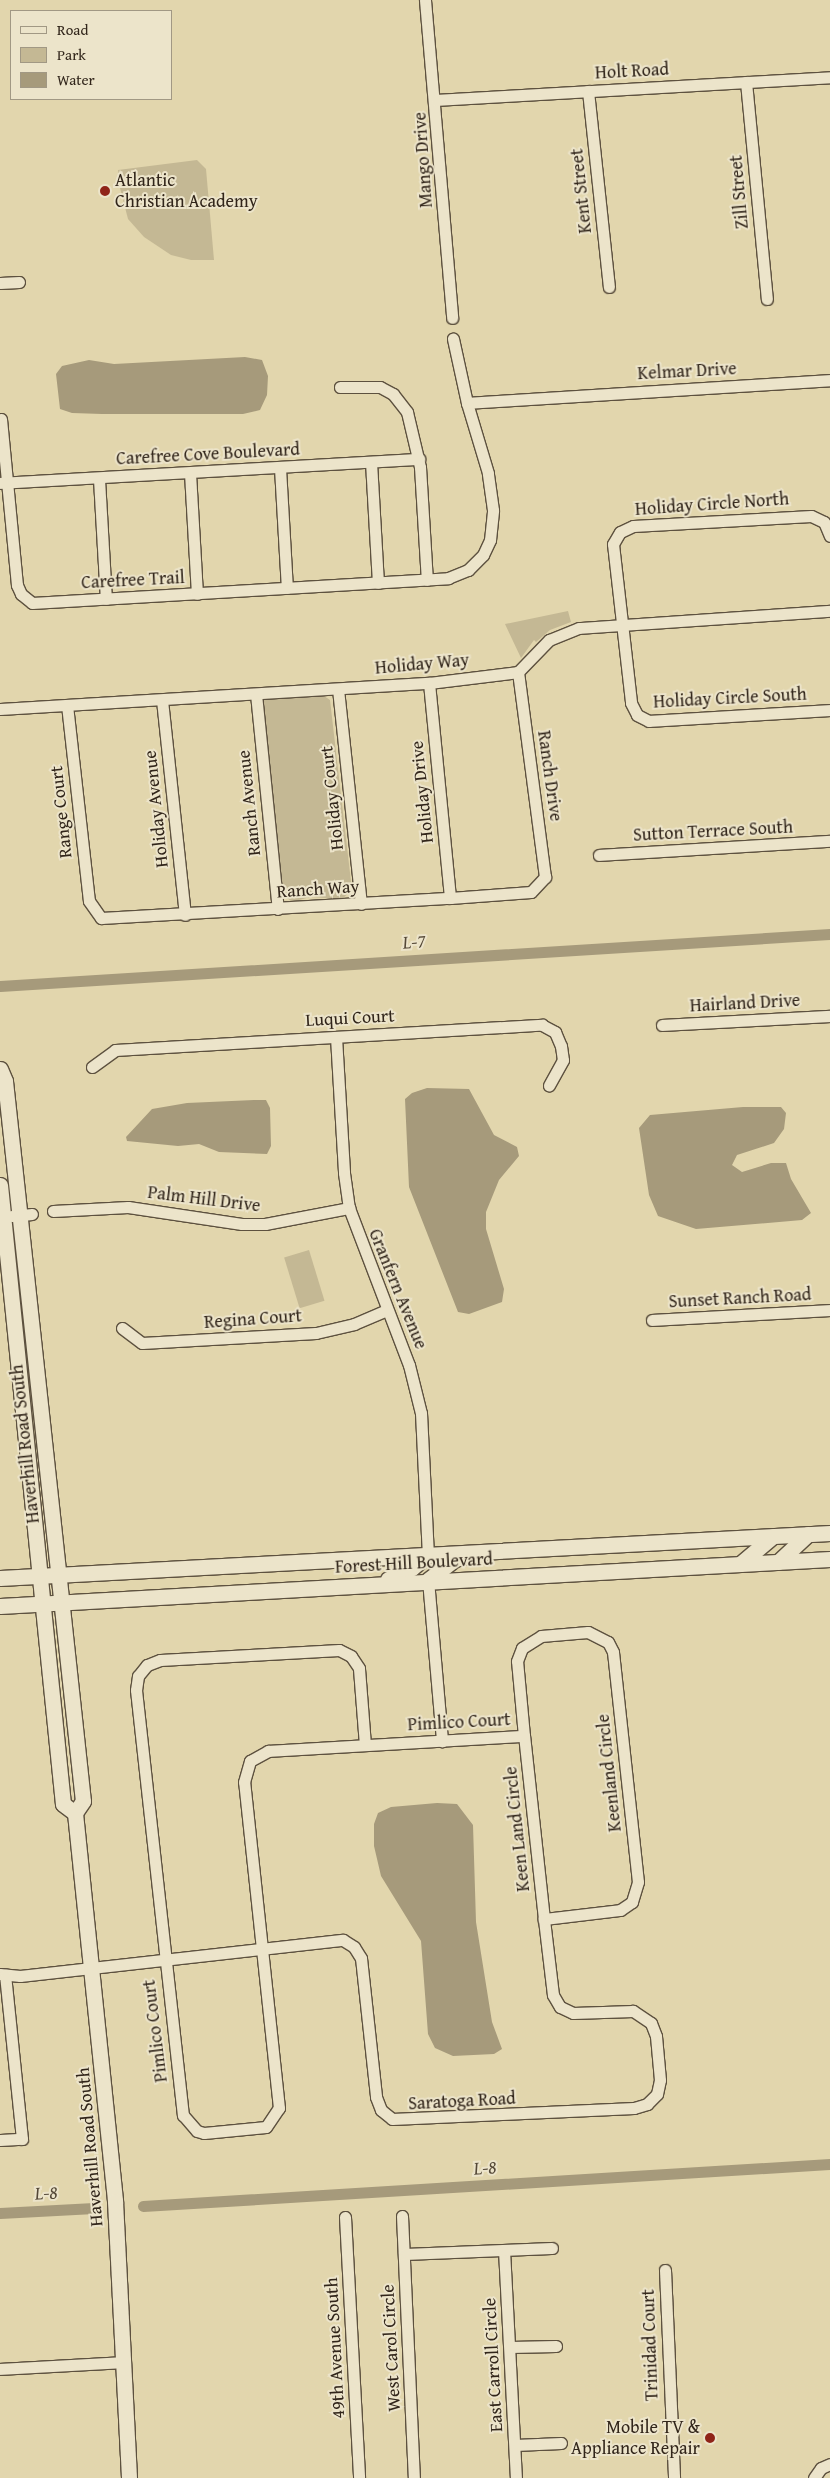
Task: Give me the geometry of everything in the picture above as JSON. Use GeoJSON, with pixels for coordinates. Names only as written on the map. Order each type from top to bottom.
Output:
{"type":"FeatureCollection","features":[{"type":"Feature","properties":{"kind":"street","name":"Mango Drive"},"geometry":{"type":"LineString","coordinates":[[425,0],[436,100],[452,318]]}},
{"type":"Feature","properties":{"kind":"street","name":"Holt Road"},"geometry":{"type":"LineString","coordinates":[[436,100],[830,77]]}},
{"type":"Feature","properties":{"kind":"street","name":"Zill Street"},"geometry":{"type":"LineString","coordinates":[[746,82],[767,299]]}},
{"type":"Feature","properties":{"kind":"street","name":"Kent Street"},"geometry":{"type":"LineString","coordinates":[[588,91],[609,287]]}},
{"type":"Feature","properties":{"kind":"street"},"geometry":{"type":"LineString","coordinates":[[0,283],[19,282]]}},
{"type":"Feature","properties":{"kind":"street"},"geometry":{"type":"LineString","coordinates":[[340,387],[373,386],[393,394],[407,412],[419,459],[427,580],[448,578],[468,570],[483,555],[490,540],[492,495],[467,403],[453,339]]}},
{"type":"Feature","properties":{"kind":"street","name":"Kelmar Drive"},"geometry":{"type":"LineString","coordinates":[[467,403],[830,380]]}},
{"type":"Feature","properties":{"kind":"street","name":"Carefree Trail"},"geometry":{"type":"LineString","coordinates":[[0,419],[3,483],[17,585],[20,594],[32,603],[427,580]]}},
{"type":"Feature","properties":{"kind":"street","name":"Carefree Cove Boulevard"},"geometry":{"type":"LineString","coordinates":[[3,483],[99,479],[419,459]]}},
{"type":"Feature","properties":{"kind":"street"},"geometry":{"type":"LineString","coordinates":[[371,462],[378,583]]}},
{"type":"Feature","properties":{"kind":"street"},"geometry":{"type":"LineString","coordinates":[[280,468],[288,588]]}},
{"type":"Feature","properties":{"kind":"street"},"geometry":{"type":"LineString","coordinates":[[190,473],[197,594]]}},
{"type":"Feature","properties":{"kind":"street"},"geometry":{"type":"LineString","coordinates":[[99,479],[106,599]]}},
{"type":"Feature","properties":{"kind":"street","name":"Holiday Circle North"},"geometry":{"type":"LineString","coordinates":[[620,624],[613,544],[626,528],[812,516],[824,522],[830,536]]}},
{"type":"Feature","properties":{"kind":"street"},"geometry":{"type":"LineString","coordinates":[[518,672],[543,645],[563,632],[620,624],[830,611]]}},
{"type":"Feature","properties":{"kind":"street","name":"Holiday Circle South"},"geometry":{"type":"LineString","coordinates":[[620,624],[631,703],[643,720],[830,710]]}},
{"type":"Feature","properties":{"kind":"street","name":"Holiday Way"},"geometry":{"type":"LineString","coordinates":[[0,709],[429,683],[518,672]]}},
{"type":"Feature","properties":{"kind":"street","name":"Ranch Drive"},"geometry":{"type":"LineString","coordinates":[[518,672],[545,869],[542,883]]}},
{"type":"Feature","properties":{"kind":"street","name":"Holiday Drive"},"geometry":{"type":"LineString","coordinates":[[429,683],[450,898]]}},
{"type":"Feature","properties":{"kind":"street","name":"Holiday Court"},"geometry":{"type":"LineString","coordinates":[[338,689],[361,904]]}},
{"type":"Feature","properties":{"kind":"street","name":"Ranch Avenue"},"geometry":{"type":"LineString","coordinates":[[256,694],[278,909]]}},
{"type":"Feature","properties":{"kind":"street","name":"Holiday Avenue"},"geometry":{"type":"LineString","coordinates":[[162,700],[185,915]]}},
{"type":"Feature","properties":{"kind":"street","name":"Range Court"},"geometry":{"type":"LineString","coordinates":[[67,705],[89,901],[95,914]]}},
{"type":"Feature","properties":{"kind":"street","name":"Sutton Terrace South"},"geometry":{"type":"LineString","coordinates":[[599,855],[830,841]]}},
{"type":"Feature","properties":{"kind":"street","name":"Ranch Way"},"geometry":{"type":"LineString","coordinates":[[95,914],[107,920],[450,898],[531,892],[542,883]]}},
{"type":"Feature","properties":{"kind":"street","name":"Hairland Drive"},"geometry":{"type":"LineString","coordinates":[[662,1025],[830,1016]]}},
{"type":"Feature","properties":{"kind":"street","name":"Luqui Court"},"geometry":{"type":"LineString","coordinates":[[92,1067],[115,1050],[542,1025],[559,1038],[563,1060],[549,1085]]}},
{"type":"Feature","properties":{"kind":"street","name":"Granfern Avenue"},"geometry":{"type":"LineString","coordinates":[[336,1037],[344,1173],[349,1208],[409,1365],[421,1413],[428,1554]]}},
{"type":"Feature","properties":{"kind":"street","name":"Haverhill Road South"},"geometry":{"type":"LineString","coordinates":[[0,1069],[6,1081],[40,1576],[63,1804],[75,1813]]}},
{"type":"Feature","properties":{"kind":"street","name":"Haverhill Road South"},"geometry":{"type":"LineString","coordinates":[[0,1185],[14,1216],[59,1575],[83,1801],[75,1813],[115,2201],[130,2478]]}},
{"type":"Feature","properties":{"kind":"street","name":"Palm Hill Drive"},"geometry":{"type":"LineString","coordinates":[[53,1211],[128,1207],[242,1224],[265,1224],[349,1208]]}},
{"type":"Feature","properties":{"kind":"street","name":"Regina Court"},"geometry":{"type":"LineString","coordinates":[[122,1328],[142,1344],[316,1333],[354,1324],[387,1310]]}},
{"type":"Feature","properties":{"kind":"street","name":"Sunset Ranch Road"},"geometry":{"type":"LineString","coordinates":[[652,1320],[830,1310]]}},
{"type":"Feature","properties":{"kind":"street","name":"Forest Hill Boulevard"},"geometry":{"type":"LineString","coordinates":[[0,1578],[830,1533]]}},
{"type":"Feature","properties":{"kind":"street"},"geometry":{"type":"LineString","coordinates":[[778,1562],[808,1534]]}},
{"type":"Feature","properties":{"kind":"street"},"geometry":{"type":"LineString","coordinates":[[740,1564],[774,1536]]}},
{"type":"Feature","properties":{"kind":"street"},"geometry":{"type":"LineString","coordinates":[[442,1741],[428,1580],[455,1559],[485,1551]]}},
{"type":"Feature","properties":{"kind":"street"},"geometry":{"type":"LineString","coordinates":[[370,1584],[412,1568],[428,1554]]}},
{"type":"Feature","properties":{"kind":"street","name":"Forest Hill Boulevard"},"geometry":{"type":"LineString","coordinates":[[0,1606],[62,1604],[428,1580],[830,1559]]}},
{"type":"Feature","properties":{"kind":"street","name":"Keenland Circle"},"geometry":{"type":"LineString","coordinates":[[522,1648],[541,1636],[588,1632],[608,1642],[613,1652],[638,1882],[632,1902],[620,1910],[544,1919]]}},
{"type":"Feature","properties":{"kind":"street","name":"Keen Land Circle"},"geometry":{"type":"LineString","coordinates":[[522,1648],[517,1661],[544,1919]]}},
{"type":"Feature","properties":{"kind":"street","name":"Pimlico Court"},"geometry":{"type":"LineString","coordinates":[[365,1745],[361,1674],[356,1661],[345,1652],[332,1649],[160,1660],[142,1670],[136,1690],[183,2115],[186,2121],[204,2133],[266,2127],[279,2108],[244,1782],[246,1767],[255,1756],[268,1751],[524,1736]]}},
{"type":"Feature","properties":{"kind":"street","name":"Saratoga Road"},"geometry":{"type":"LineString","coordinates":[[2,1975],[165,1961],[331,1939],[344,1940],[354,1947],[361,1958],[378,2104],[392,2120],[634,2108],[648,2104],[657,2094],[660,2080],[656,2036],[651,2023],[633,2011],[581,2014],[560,2006],[553,1995],[544,1919]]}},
{"type":"Feature","properties":{"kind":"street"},"geometry":{"type":"LineString","coordinates":[[0,2140],[22,2138],[2,1975]]}},
{"type":"Feature","properties":{"kind":"street","name":"West Carol Circle"},"geometry":{"type":"LineString","coordinates":[[402,2216],[414,2478]]}},
{"type":"Feature","properties":{"kind":"street","name":"49th Avenue South"},"geometry":{"type":"LineString","coordinates":[[345,2217],[359,2478]]}},
{"type":"Feature","properties":{"kind":"street"},"geometry":{"type":"LineString","coordinates":[[404,2254],[552,2248]]}},
{"type":"Feature","properties":{"kind":"street","name":"East Carroll Circle"},"geometry":{"type":"LineString","coordinates":[[504,2250],[516,2478]]}},
{"type":"Feature","properties":{"kind":"street","name":"Trinidad Court"},"geometry":{"type":"LineString","coordinates":[[665,2270],[674,2478]]}},
{"type":"Feature","properties":{"kind":"street"},"geometry":{"type":"LineString","coordinates":[[510,2347],[556,2346]]}},
{"type":"Feature","properties":{"kind":"street"},"geometry":{"type":"LineString","coordinates":[[0,2369],[124,2362]]}},
{"type":"Feature","properties":{"kind":"street"},"geometry":{"type":"LineString","coordinates":[[515,2444],[561,2443]]}},
{"type":"Feature","properties":{"kind":"street"},"geometry":{"type":"LineString","coordinates":[[814,2478],[825,2466]]}},
{"type":"Feature","properties":{"kind":"green space"},"geometry":{"type":"Polygon","coordinates":[[[197,160],[206,169],[214,260],[191,260],[171,255],[144,237],[128,219],[120,188],[118,170],[197,160]]]}},
{"type":"Feature","properties":{"kind":"green space"},"geometry":{"type":"Polygon","coordinates":[[[568,611],[571,622],[550,630],[536,642],[534,640],[521,658],[505,624],[568,611]]]}},
{"type":"Feature","properties":{"kind":"green space"},"geometry":{"type":"Polygon","coordinates":[[[321,694],[330,700],[352,890],[342,899],[310,897],[292,902],[281,893],[261,701],[267,697],[321,694]]]}},
{"type":"Feature","properties":{"kind":"green space"},"geometry":{"type":"Polygon","coordinates":[[[309,1250],[324,1301],[300,1308],[284,1258],[309,1250]]]}},
{"type":"Feature","properties":{"kind":"water"},"geometry":{"type":"Polygon","coordinates":[[[245,357],[262,360],[268,376],[267,395],[260,410],[243,414],[102,414],[72,413],[60,409],[56,374],[62,366],[89,360],[114,364],[245,357]]]}},
{"type":"Feature","properties":{"kind":"water"},"geometry":{"type":"Polygon","coordinates":[[[427,1088],[469,1089],[494,1135],[517,1147],[519,1156],[499,1180],[486,1212],[486,1229],[504,1289],[502,1302],[469,1314],[458,1312],[409,1187],[405,1099],[412,1093],[427,1088]]]}},
{"type":"Feature","properties":{"kind":"water"},"geometry":{"type":"Polygon","coordinates":[[[266,1100],[270,1108],[271,1146],[267,1154],[219,1152],[199,1144],[178,1146],[127,1141],[126,1137],[152,1109],[187,1103],[266,1100]]]}},
{"type":"Feature","properties":{"kind":"water"},"geometry":{"type":"Polygon","coordinates":[[[743,1107],[781,1107],[786,1113],[784,1129],[774,1143],[737,1155],[732,1165],[742,1172],[771,1163],[786,1163],[791,1179],[811,1213],[802,1220],[696,1229],[658,1216],[649,1195],[639,1128],[650,1115],[743,1107]]]}},
{"type":"Feature","properties":{"kind":"water"},"geometry":{"type":"Polygon","coordinates":[[[437,1803],[457,1804],[473,1825],[476,1922],[492,2022],[502,2049],[494,2054],[453,2056],[435,2048],[428,2034],[421,1941],[381,1876],[374,1846],[374,1824],[378,1813],[391,1807],[437,1803]]]}},
{"type":"Feature","properties":{"kind":"waterway","name":"L-7"},"geometry":{"type":"LineString","coordinates":[[0,986],[830,934]]}},
{"type":"Feature","properties":{"kind":"waterway","name":"L-8"},"geometry":{"type":"LineString","coordinates":[[143,2206],[830,2164]]}},
{"type":"Feature","properties":{"kind":"waterway","name":"L-8"},"geometry":{"type":"LineString","coordinates":[[0,2213],[94,2208]]}},
{"type":"Feature","properties":{"kind":"place","name":"Atlantic Christian Academy"},"geometry":{"type":"Point","coordinates":[105,191]}},
{"type":"Feature","properties":{"kind":"place","name":"Mobile TV & Appliance Repair"},"geometry":{"type":"Point","coordinates":[710,2438]}}]}
